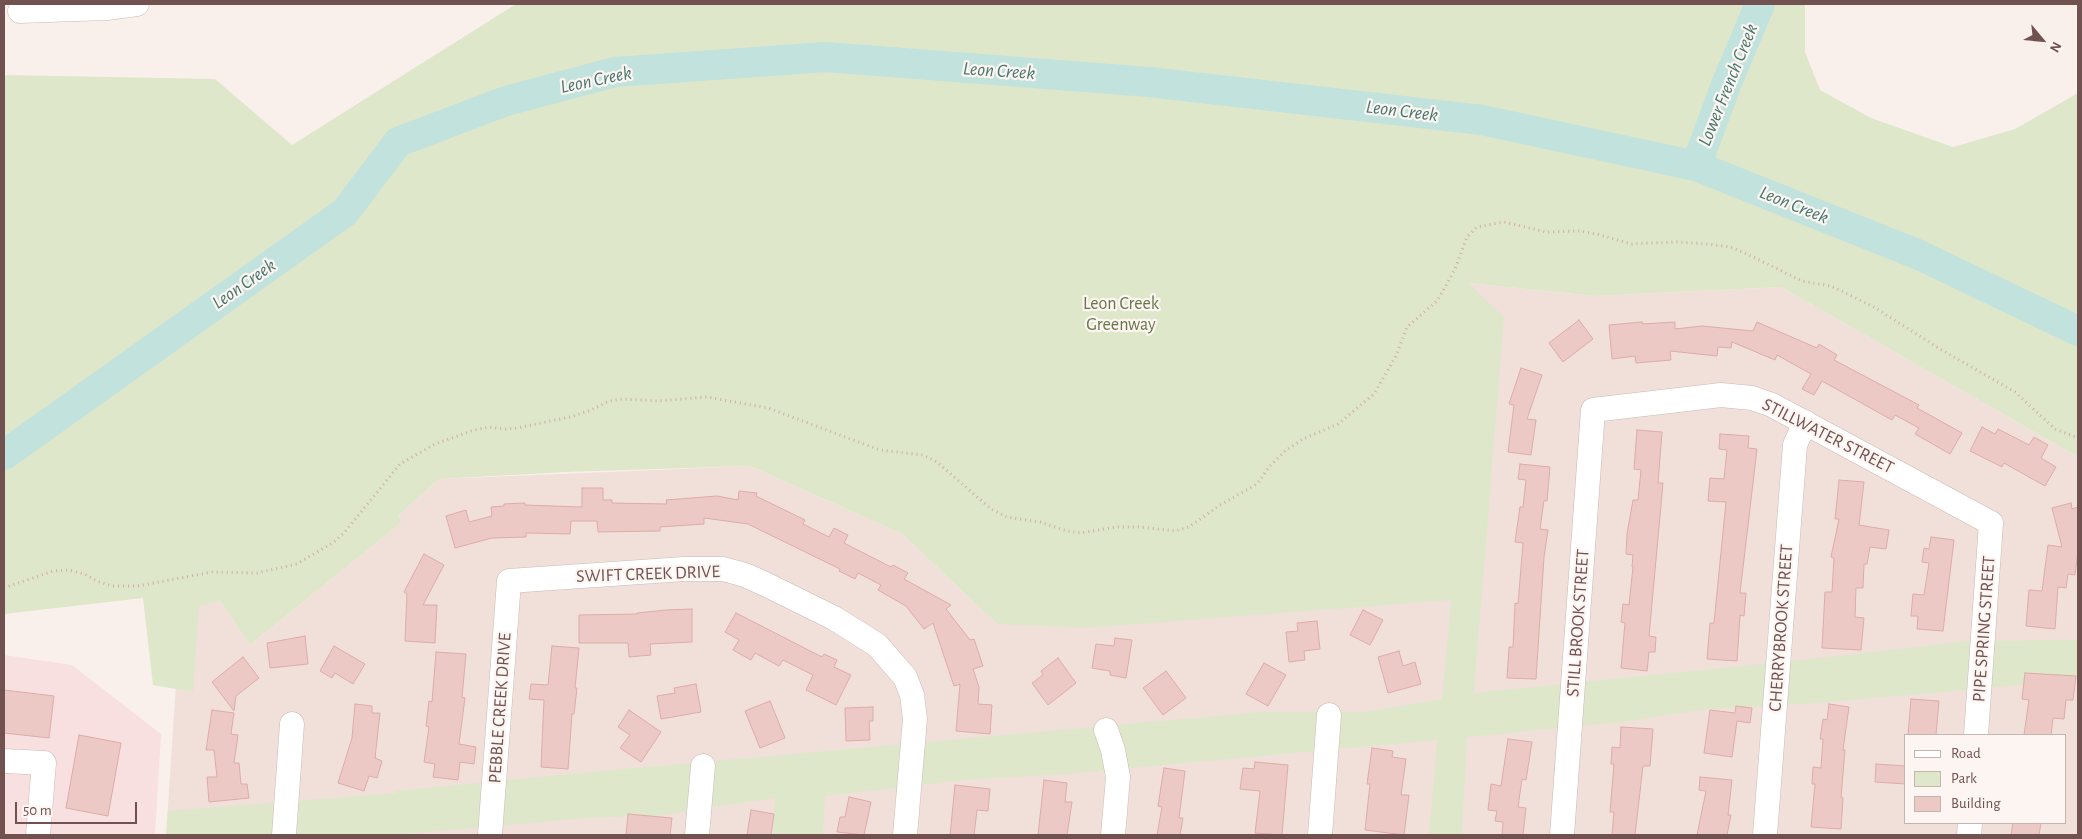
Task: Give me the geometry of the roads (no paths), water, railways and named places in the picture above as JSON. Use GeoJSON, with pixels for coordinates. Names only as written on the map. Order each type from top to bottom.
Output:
{"type":"FeatureCollection","features":[{"type":"Feature","properties":{"kind":"street"},"geometry":{"type":"LineString","coordinates":[[20,11],[107,8],[137,4]]}},
{"type":"Feature","properties":{"kind":"street","name":"STILLWATER STREET"},"geometry":{"type":"LineString","coordinates":[[1593,410],[1731,395],[1752,398],[1772,405],[1805,422],[1991,523]]}},
{"type":"Feature","properties":{"kind":"street","name":"STILL BROOK STREET"},"geometry":{"type":"LineString","coordinates":[[1562,835],[1593,410]]}},
{"type":"Feature","properties":{"kind":"street","name":"CHERRYBROOK STREET"},"geometry":{"type":"LineString","coordinates":[[1765,835],[1795,444],[1805,422]]}},
{"type":"Feature","properties":{"kind":"street","name":"PIPE SPRING STREET"},"geometry":{"type":"LineString","coordinates":[[1976,734],[1991,523]]}},
{"type":"Feature","properties":{"kind":"street","name":"SWIFT CREEK DRIVE"},"geometry":{"type":"LineString","coordinates":[[509,581],[684,569],[723,569],[745,575],[766,584],[834,618],[877,646],[905,677],[912,694],[915,719],[905,835]]}},
{"type":"Feature","properties":{"kind":"street","name":"PEBBLE CREEK DRIVE"},"geometry":{"type":"LineString","coordinates":[[490,835],[509,581]]}},
{"type":"Feature","properties":{"kind":"street"},"geometry":{"type":"LineString","coordinates":[[1320,835],[1329,715]]}},
{"type":"Feature","properties":{"kind":"street"},"geometry":{"type":"LineString","coordinates":[[284,835],[292,724]]}},
{"type":"Feature","properties":{"kind":"street"},"geometry":{"type":"LineString","coordinates":[[1106,730],[1113,750],[1118,777],[1113,835]]}},
{"type":"Feature","properties":{"kind":"street"},"geometry":{"type":"LineString","coordinates":[[4,761],[44,763],[38,835]]}},
{"type":"Feature","properties":{"kind":"street"},"geometry":{"type":"LineString","coordinates":[[698,835],[703,766]]}},
{"type":"Feature","properties":{"kind":"waterway","name":"Lower French Creek"},"geometry":{"type":"LineString","coordinates":[[1696,166],[1726,85],[1760,4]]}},
{"type":"Feature","properties":{"kind":"waterway","name":"Leon Creek"},"geometry":{"type":"LineString","coordinates":[[4,455],[345,212],[398,142],[506,101],[615,72],[826,57],[1149,82],[1482,120],[1696,166],[1917,254],[2078,331]]}},
{"type":"Feature","properties":{"kind":"park label","name":"Leon Creek Greenway"},"geometry":{"type":"Point","coordinates":[1121,314]}}]}
